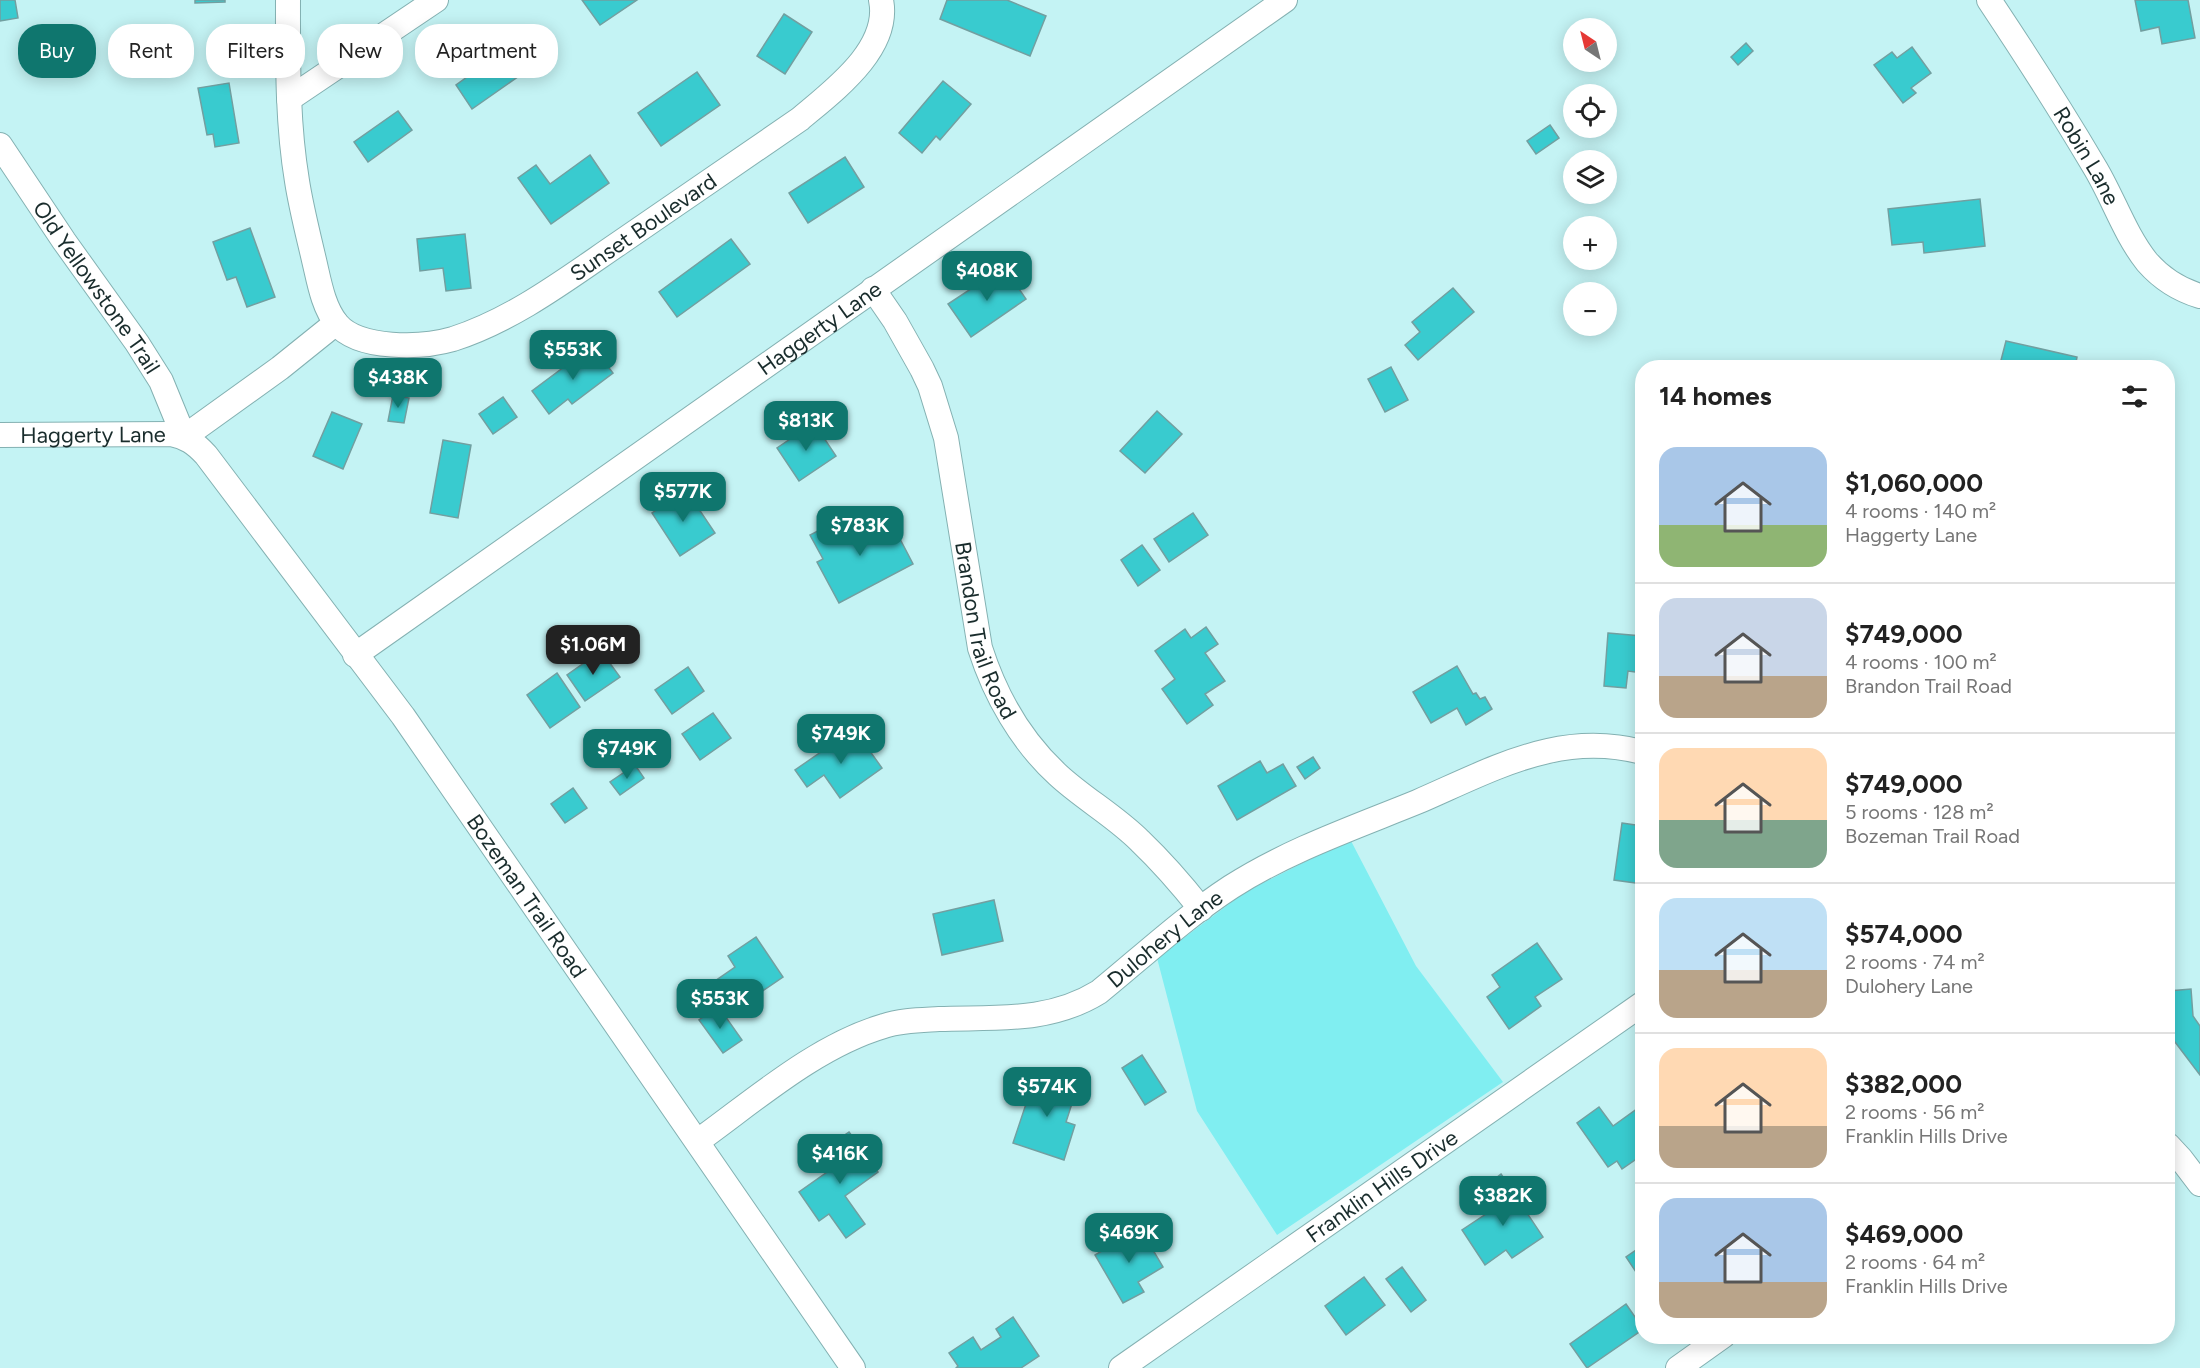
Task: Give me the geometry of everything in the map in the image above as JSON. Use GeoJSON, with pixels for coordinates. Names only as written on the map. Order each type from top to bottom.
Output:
{"type":"FeatureCollection","features":[{"type":"Feature","properties":{"kind":"street"},"geometry":{"type":"LineString","coordinates":[[184,437],[280,368],[336,324],[321,288],[296,179],[289,99],[288,0]]}},
{"type":"Feature","properties":{"kind":"street"},"geometry":{"type":"LineString","coordinates":[[289,99],[436,0]]}},
{"type":"Feature","properties":{"kind":"street","name":"Sunset Boulevard"},"geometry":{"type":"LineString","coordinates":[[336,324],[347,333],[364,340],[399,345],[426,344],[453,339],[494,322],[549,292],[800,119],[834,90],[860,63],[875,41],[883,17],[881,0]]}},
{"type":"Feature","properties":{"kind":"street","name":"Haggerty Lane"},"geometry":{"type":"LineString","coordinates":[[355,655],[1285,0]]}},
{"type":"Feature","properties":{"kind":"street","name":"Robin Lane"},"geometry":{"type":"LineString","coordinates":[[1989,0],[2096,168],[2139,250],[2167,281],[2200,296]]}},
{"type":"Feature","properties":{"kind":"street","name":"Old Yellowstone Trail"},"geometry":{"type":"LineString","coordinates":[[0,145],[161,381],[184,437]]}},
{"type":"Feature","properties":{"kind":"street","name":"Brandon Trail Road"},"geometry":{"type":"LineString","coordinates":[[873,289],[895,321],[930,386],[945,438],[980,648],[988,672],[1006,710],[1027,740],[1056,773],[1140,840],[1201,909]]}},
{"type":"Feature","properties":{"kind":"street","name":"Haggerty Lane"},"geometry":{"type":"LineString","coordinates":[[0,435],[171,434],[184,437]]}},
{"type":"Feature","properties":{"kind":"street","name":"Bozeman Trail Road"},"geometry":{"type":"LineString","coordinates":[[184,437],[197,445],[206,455],[403,716],[853,1368]]}},
{"type":"Feature","properties":{"kind":"street","name":"Dulohery Lane"},"geometry":{"type":"LineString","coordinates":[[698,1141],[776,1084],[824,1053],[854,1037],[886,1025],[921,1020],[1027,1017],[1051,1013],[1081,1003],[1099,992],[1201,909],[1260,869],[1315,843],[1510,763],[1548,751],[1587,745],[1635,751]]}},
{"type":"Feature","properties":{"kind":"street","name":"Franklin Hills Drive"},"geometry":{"type":"LineString","coordinates":[[1121,1368],[1635,1009]]}},
{"type":"Feature","properties":{"kind":"street"},"geometry":{"type":"LineString","coordinates":[[2175,1153],[2200,1184]]}},
{"type":"Feature","properties":{"kind":"street"},"geometry":{"type":"LineString","coordinates":[[1678,1368],[1712,1344]]}},
{"type":"Feature","properties":{"kind":"shaded area"},"geometry":{"type":"Polygon","coordinates":[[[1350,839],[1416,966],[1503,1082],[1277,1235],[1197,1111],[1157,958],[1245,892],[1350,839]]]}},
{"type":"Feature","properties":{"kind":"building"},"geometry":{"type":"Polygon","coordinates":[[[0,0],[15,0],[18,18],[0,21],[0,0]]]}},
{"type":"Feature","properties":{"kind":"building"},"geometry":{"type":"Polygon","coordinates":[[[195,0],[225,0],[225,2],[195,3],[195,0]]]}},
{"type":"Feature","properties":{"kind":"building"},"geometry":{"type":"Polygon","coordinates":[[[582,0],[637,0],[600,25],[582,0]]]}},
{"type":"Feature","properties":{"kind":"building"},"geometry":{"type":"Polygon","coordinates":[[[947,0],[1007,0],[1046,16],[1030,56],[940,19],[947,0]]]}},
{"type":"Feature","properties":{"kind":"building"},"geometry":{"type":"Polygon","coordinates":[[[2135,0],[2188,0],[2195,38],[2162,44],[2159,27],[2141,31],[2135,0]]]}},
{"type":"Feature","properties":{"kind":"building"},"geometry":{"type":"Polygon","coordinates":[[[784,14],[812,32],[785,74],[757,56],[784,14]]]}},
{"type":"Feature","properties":{"kind":"building"},"geometry":{"type":"Polygon","coordinates":[[[1746,43],[1753,51],[1738,65],[1731,57],[1746,43]]]}},
{"type":"Feature","properties":{"kind":"building"},"geometry":{"type":"Polygon","coordinates":[[[1912,47],[1931,73],[1911,88],[1916,93],[1903,103],[1874,65],[1892,52],[1897,58],[1912,47]]]}},
{"type":"Feature","properties":{"kind":"building"},"geometry":{"type":"Polygon","coordinates":[[[697,72],[720,105],[661,146],[638,113],[697,72]]]}},
{"type":"Feature","properties":{"kind":"building"},"geometry":{"type":"Polygon","coordinates":[[[466,78],[516,78],[472,109],[456,85],[466,78]]]}},
{"type":"Feature","properties":{"kind":"building"},"geometry":{"type":"Polygon","coordinates":[[[943,81],[971,104],[940,140],[936,136],[922,153],[899,133],[943,81]]]}},
{"type":"Feature","properties":{"kind":"building"},"geometry":{"type":"Polygon","coordinates":[[[229,83],[239,143],[215,147],[213,134],[207,135],[198,88],[229,83]]]}},
{"type":"Feature","properties":{"kind":"building"},"geometry":{"type":"Polygon","coordinates":[[[398,111],[412,130],[368,162],[354,142],[398,111]]]}},
{"type":"Feature","properties":{"kind":"building"},"geometry":{"type":"Polygon","coordinates":[[[1550,125],[1559,138],[1536,154],[1527,141],[1550,125]]]}},
{"type":"Feature","properties":{"kind":"building"},"geometry":{"type":"Polygon","coordinates":[[[590,155],[609,183],[551,224],[518,178],[536,165],[550,184],[590,155]]]}},
{"type":"Feature","properties":{"kind":"building"},"geometry":{"type":"Polygon","coordinates":[[[845,157],[864,187],[808,223],[789,193],[845,157]]]}},
{"type":"Feature","properties":{"kind":"building"},"geometry":{"type":"Polygon","coordinates":[[[1980,199],[1985,246],[1924,253],[1923,242],[1892,245],[1888,209],[1980,199]]]}},
{"type":"Feature","properties":{"kind":"building"},"geometry":{"type":"Polygon","coordinates":[[[250,228],[275,297],[247,307],[236,277],[227,280],[213,242],[250,228]]]}},
{"type":"Feature","properties":{"kind":"building"},"geometry":{"type":"Polygon","coordinates":[[[465,234],[471,288],[446,291],[443,268],[420,271],[417,239],[465,234]]]}},
{"type":"Feature","properties":{"kind":"building"},"geometry":{"type":"Polygon","coordinates":[[[731,239],[750,264],[677,317],[659,292],[731,239]]]}},
{"type":"Feature","properties":{"kind":"building"},"geometry":{"type":"Polygon","coordinates":[[[1004,267],[1026,299],[971,337],[948,304],[1004,267]]]}},
{"type":"Feature","properties":{"kind":"building"},"geometry":{"type":"Polygon","coordinates":[[[1453,288],[1474,312],[1418,360],[1405,345],[1420,332],[1412,322],[1453,288]]]}},
{"type":"Feature","properties":{"kind":"building"},"geometry":{"type":"Polygon","coordinates":[[[2006,341],[2077,357],[2076,360],[2001,360],[2006,341]]]}},
{"type":"Feature","properties":{"kind":"building"},"geometry":{"type":"Polygon","coordinates":[[[592,346],[613,373],[572,404],[568,399],[549,414],[532,391],[592,346]]]}},
{"type":"Feature","properties":{"kind":"building"},"geometry":{"type":"Polygon","coordinates":[[[1391,367],[1408,400],[1385,412],[1368,379],[1391,367]]]}},
{"type":"Feature","properties":{"kind":"building"},"geometry":{"type":"Polygon","coordinates":[[[393,395],[409,398],[404,423],[388,421],[393,395]]]}},
{"type":"Feature","properties":{"kind":"building"},"geometry":{"type":"Polygon","coordinates":[[[503,397],[517,417],[493,434],[479,414],[503,397]]]}},
{"type":"Feature","properties":{"kind":"building"},"geometry":{"type":"Polygon","coordinates":[[[1157,411],[1182,434],[1145,473],[1120,451],[1157,411]]]}},
{"type":"Feature","properties":{"kind":"building"},"geometry":{"type":"Polygon","coordinates":[[[332,412],[362,424],[343,469],[313,456],[332,412]]]}},
{"type":"Feature","properties":{"kind":"building"},"geometry":{"type":"Polygon","coordinates":[[[814,423],[836,456],[799,481],[777,448],[814,423]]]}},
{"type":"Feature","properties":{"kind":"building"},"geometry":{"type":"Polygon","coordinates":[[[443,440],[471,445],[458,518],[430,513],[443,440]]]}},
{"type":"Feature","properties":{"kind":"building"},"geometry":{"type":"Polygon","coordinates":[[[686,490],[715,533],[680,556],[652,513],[686,490]]]}},
{"type":"Feature","properties":{"kind":"building"},"geometry":{"type":"Polygon","coordinates":[[[1193,513],[1208,535],[1169,562],[1154,539],[1193,513]]]}},
{"type":"Feature","properties":{"kind":"building"},"geometry":{"type":"Polygon","coordinates":[[[887,514],[913,564],[839,603],[817,562],[823,559],[810,535],[833,523],[841,538],[887,514]]]}},
{"type":"Feature","properties":{"kind":"building"},"geometry":{"type":"Polygon","coordinates":[[[1142,545],[1160,570],[1138,586],[1121,560],[1142,545]]]}},
{"type":"Feature","properties":{"kind":"building"},"geometry":{"type":"Polygon","coordinates":[[[1206,627],[1218,644],[1205,653],[1225,681],[1205,694],[1213,705],[1187,724],[1162,689],[1175,679],[1155,651],[1185,629],[1191,638],[1206,627]]]}},
{"type":"Feature","properties":{"kind":"building"},"geometry":{"type":"Polygon","coordinates":[[[1608,633],[1635,635],[1635,672],[1628,671],[1626,688],[1604,686],[1608,633]]]}},
{"type":"Feature","properties":{"kind":"building"},"geometry":{"type":"Polygon","coordinates":[[[601,651],[620,677],[585,701],[567,675],[601,651]]]}},
{"type":"Feature","properties":{"kind":"building"},"geometry":{"type":"Polygon","coordinates":[[[1457,666],[1473,694],[1476,693],[1480,699],[1485,697],[1492,709],[1466,725],[1457,708],[1431,723],[1413,692],[1457,666]]]}},
{"type":"Feature","properties":{"kind":"building"},"geometry":{"type":"Polygon","coordinates":[[[688,667],[704,691],[672,714],[655,690],[688,667]]]}},
{"type":"Feature","properties":{"kind":"building"},"geometry":{"type":"Polygon","coordinates":[[[557,673],[580,707],[550,728],[527,695],[557,673]]]}},
{"type":"Feature","properties":{"kind":"building"},"geometry":{"type":"Polygon","coordinates":[[[713,713],[731,738],[700,760],[682,734],[713,713]]]}},
{"type":"Feature","properties":{"kind":"building"},"geometry":{"type":"Polygon","coordinates":[[[854,729],[882,768],[840,798],[824,775],[807,787],[795,770],[854,729]]]}},
{"type":"Feature","properties":{"kind":"building"},"geometry":{"type":"Polygon","coordinates":[[[1313,757],[1320,768],[1305,779],[1297,767],[1313,757]]]}},
{"type":"Feature","properties":{"kind":"building"},"geometry":{"type":"Polygon","coordinates":[[[1260,761],[1267,773],[1283,764],[1296,786],[1237,820],[1218,786],[1260,761]]]}},
{"type":"Feature","properties":{"kind":"building"},"geometry":{"type":"Polygon","coordinates":[[[635,765],[644,778],[620,795],[610,782],[635,765]]]}},
{"type":"Feature","properties":{"kind":"building"},"geometry":{"type":"Polygon","coordinates":[[[573,788],[587,808],[565,823],[551,804],[573,788]]]}},
{"type":"Feature","properties":{"kind":"building"},"geometry":{"type":"Polygon","coordinates":[[[1622,823],[1635,825],[1635,883],[1614,880],[1622,823]]]}},
{"type":"Feature","properties":{"kind":"building"},"geometry":{"type":"Polygon","coordinates":[[[994,900],[1003,941],[942,955],[933,914],[994,900]]]}},
{"type":"Feature","properties":{"kind":"building"},"geometry":{"type":"Polygon","coordinates":[[[756,937],[783,977],[735,1010],[715,981],[735,967],[728,956],[756,937]]]}},
{"type":"Feature","properties":{"kind":"building"},"geometry":{"type":"Polygon","coordinates":[[[1537,943],[1562,979],[1535,997],[1541,1006],[1509,1029],[1487,997],[1500,987],[1492,975],[1537,943]]]}},
{"type":"Feature","properties":{"kind":"building"},"geometry":{"type":"Polygon","coordinates":[[[2191,989],[2193,1016],[2200,1026],[2200,1075],[2175,1042],[2175,990],[2191,989]]]}},
{"type":"Feature","properties":{"kind":"building"},"geometry":{"type":"Polygon","coordinates":[[[718,1006],[742,1040],[723,1053],[699,1020],[718,1006]]]}},
{"type":"Feature","properties":{"kind":"building"},"geometry":{"type":"Polygon","coordinates":[[[1142,1055],[1166,1092],[1145,1105],[1122,1068],[1142,1055]]]}},
{"type":"Feature","properties":{"kind":"building"},"geometry":{"type":"Polygon","coordinates":[[[1036,1074],[1077,1088],[1066,1122],[1075,1125],[1064,1160],[1013,1143],[1036,1074]]]}},
{"type":"Feature","properties":{"kind":"building"},"geometry":{"type":"Polygon","coordinates":[[[1599,1107],[1613,1126],[1635,1110],[1635,1160],[1622,1169],[1617,1161],[1608,1167],[1577,1123],[1599,1107]]]}},
{"type":"Feature","properties":{"kind":"building"},"geometry":{"type":"Polygon","coordinates":[[[849,1132],[878,1172],[845,1196],[865,1224],[846,1238],[829,1214],[819,1221],[799,1192],[837,1165],[826,1148],[849,1132]]]}},
{"type":"Feature","properties":{"kind":"building"},"geometry":{"type":"Polygon","coordinates":[[[1501,1174],[1543,1237],[1512,1258],[1506,1250],[1485,1265],[1462,1230],[1504,1202],[1491,1182],[1501,1174]]]}},
{"type":"Feature","properties":{"kind":"building"},"geometry":{"type":"Polygon","coordinates":[[[1140,1228],[1163,1267],[1138,1282],[1144,1292],[1123,1303],[1095,1255],[1140,1228]]]}},
{"type":"Feature","properties":{"kind":"building"},"geometry":{"type":"Polygon","coordinates":[[[1635,1251],[1635,1270],[1626,1257],[1635,1251]]]}},
{"type":"Feature","properties":{"kind":"building"},"geometry":{"type":"Polygon","coordinates":[[[1402,1267],[1426,1300],[1411,1312],[1386,1279],[1402,1267]]]}},
{"type":"Feature","properties":{"kind":"building"},"geometry":{"type":"Polygon","coordinates":[[[1364,1277],[1385,1305],[1346,1335],[1325,1306],[1364,1277]]]}},
{"type":"Feature","properties":{"kind":"building"},"geometry":{"type":"Polygon","coordinates":[[[1626,1304],[1635,1317],[1635,1335],[1587,1368],[1570,1344],[1626,1304]]]}},
{"type":"Feature","properties":{"kind":"building"},"geometry":{"type":"Polygon","coordinates":[[[1013,1317],[1039,1356],[1021,1368],[956,1368],[958,1366],[949,1353],[973,1337],[981,1350],[1001,1337],[996,1329],[1013,1317]]]}}]}
